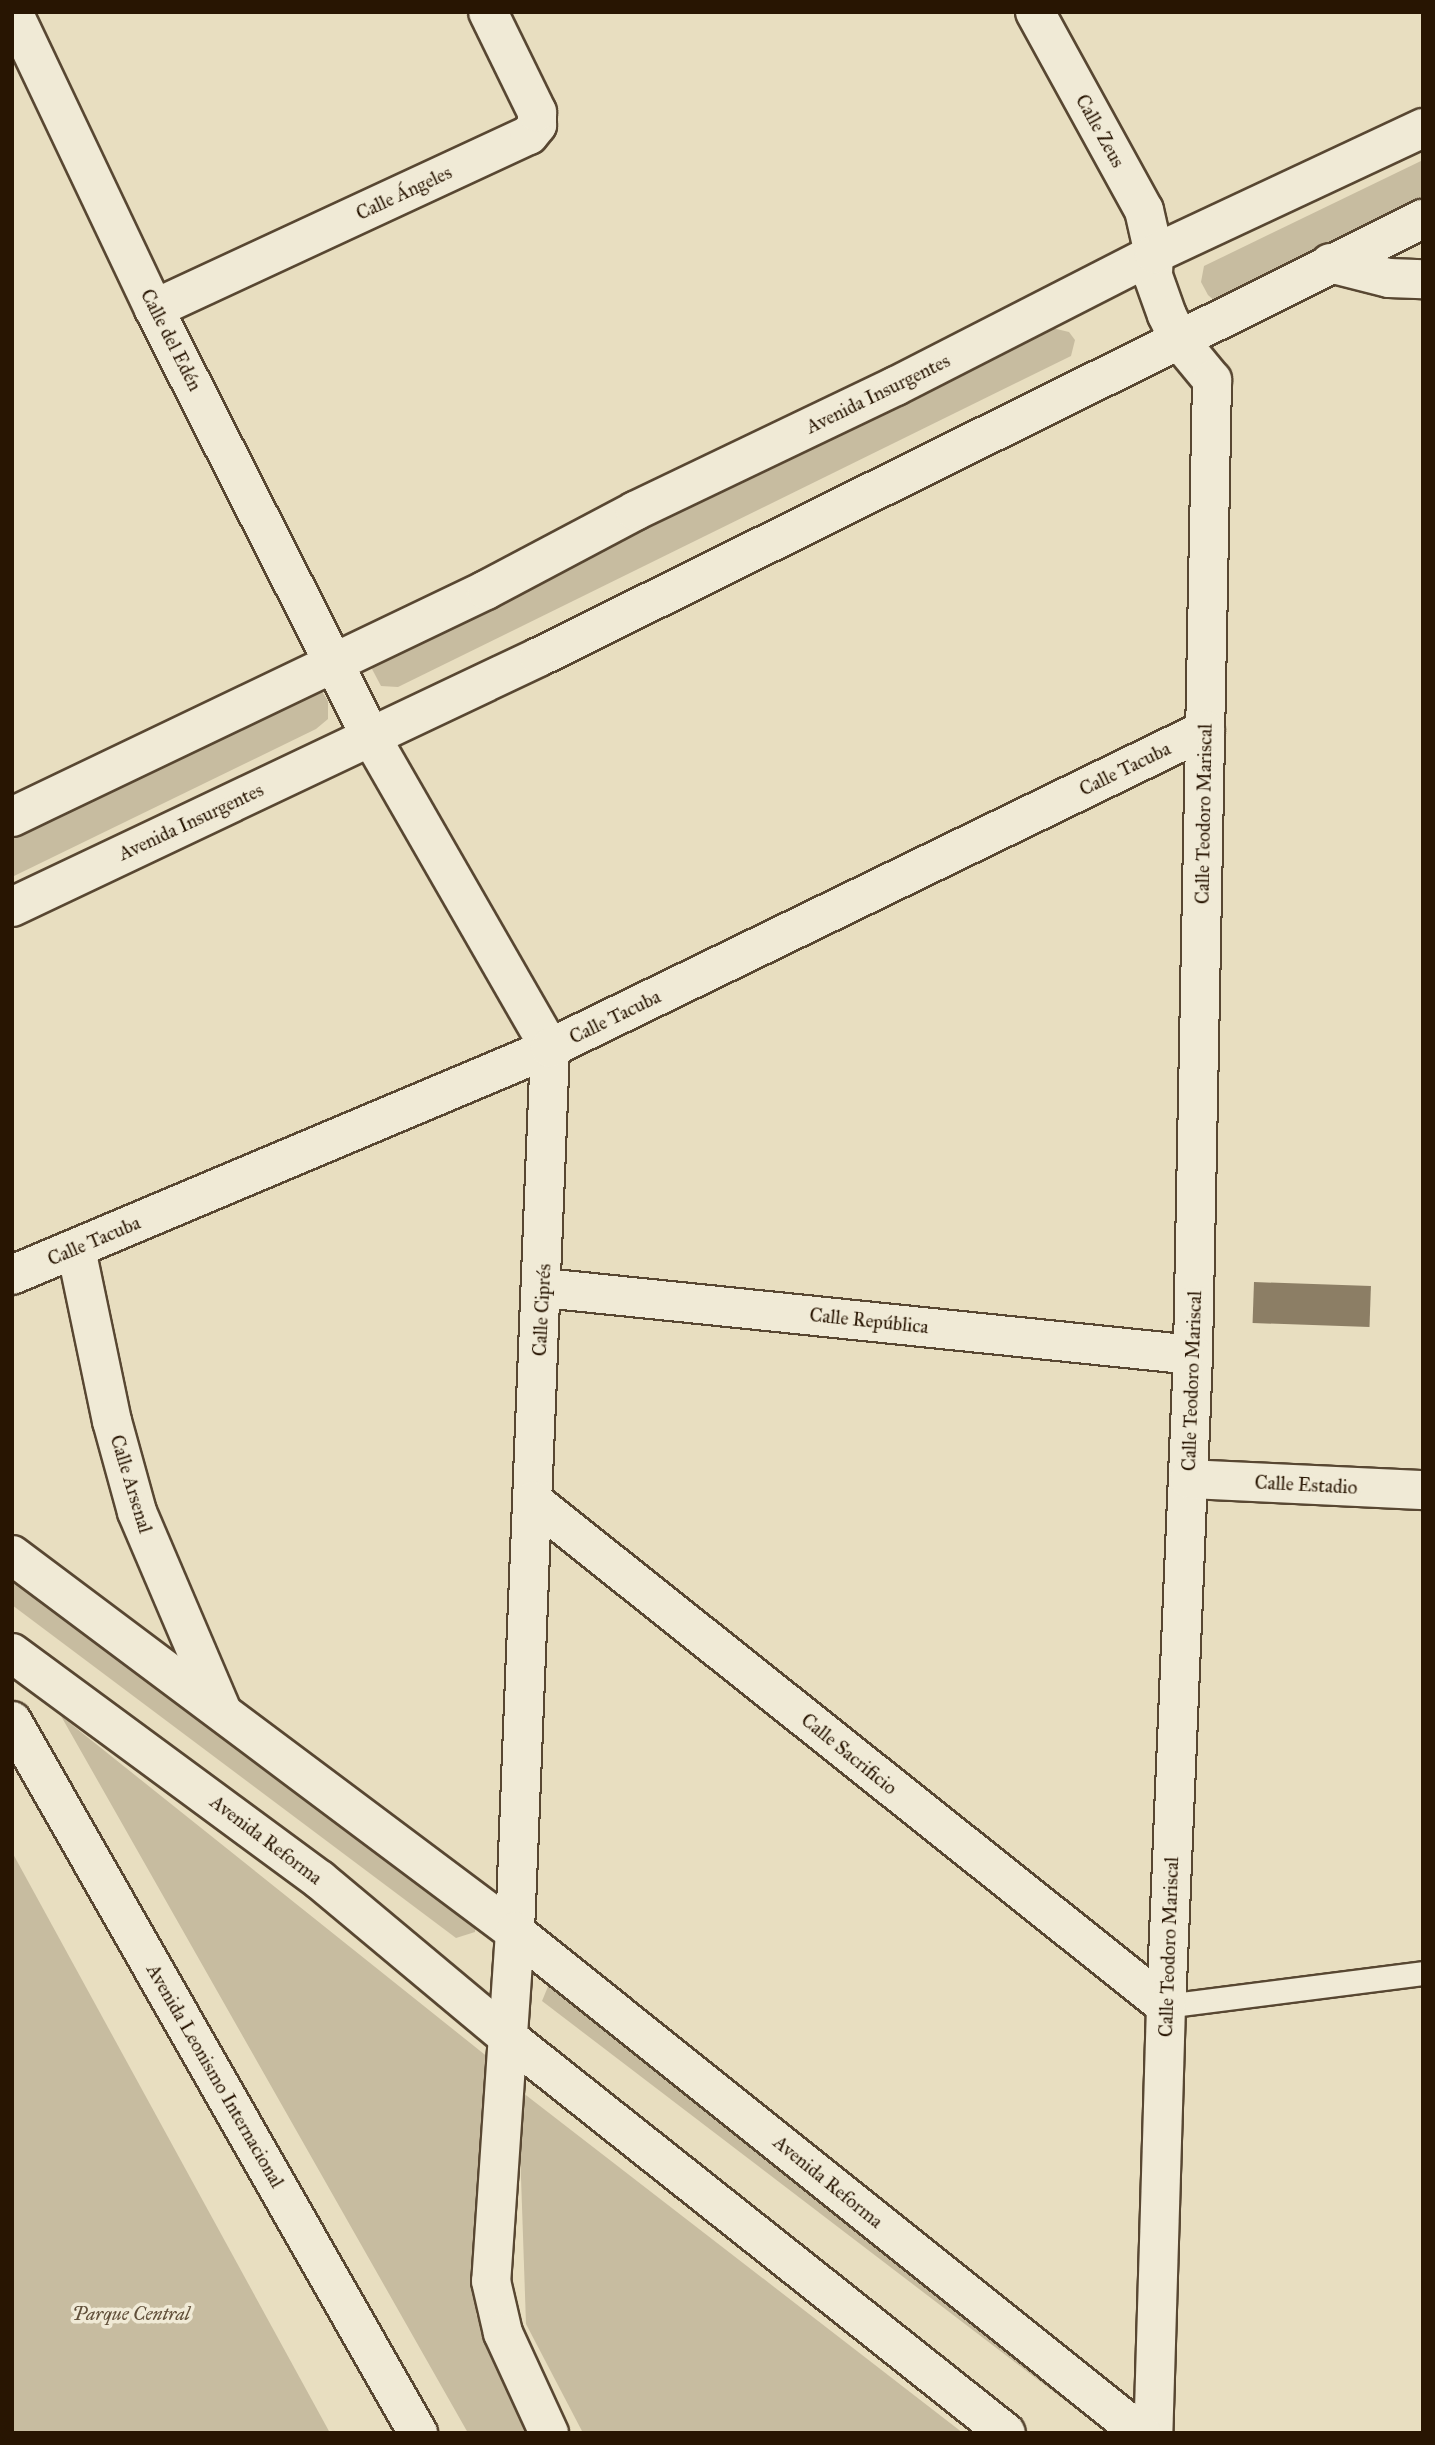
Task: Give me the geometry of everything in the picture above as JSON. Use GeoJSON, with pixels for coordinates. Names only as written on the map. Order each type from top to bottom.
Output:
{"type":"FeatureCollection","features":[{"type":"Feature","properties":{"kind":"street","name":"Calle del Edén"},"geometry":{"type":"LineString","coordinates":[[13,12],[154,309],[336,664]]}},
{"type":"Feature","properties":{"kind":"street","name":"Calle Ángeles"},"geometry":{"type":"LineString","coordinates":[[154,309],[529,135],[537,125],[537,112],[488,12]]}},
{"type":"Feature","properties":{"kind":"street","name":"Calle Zeus"},"geometry":{"type":"LineString","coordinates":[[1035,12],[1144,210],[1154,254],[1153,276],[1179,340]]}},
{"type":"Feature","properties":{"kind":"street","name":"Avenida Insurgentes"},"geometry":{"type":"LineString","coordinates":[[12,817],[336,664],[1154,254],[1423,128]]}},
{"type":"Feature","properties":{"kind":"street","name":"Avenida Insurgentes"},"geometry":{"type":"LineString","coordinates":[[12,907],[371,737],[1423,219]]}},
{"type":"Feature","properties":{"kind":"street"},"geometry":{"type":"LineString","coordinates":[[1330,263],[1390,278],[1423,279]]}},
{"type":"Feature","properties":{"kind":"street","name":"Calle Teodoro Mariscal"},"geometry":{"type":"LineString","coordinates":[[1153,2433],[1166,2006],[1193,1355],[1212,380],[1179,340]]}},
{"type":"Feature","properties":{"kind":"street"},"geometry":{"type":"LineString","coordinates":[[336,664],[371,737],[550,1048]]}},
{"type":"Feature","properties":{"kind":"street","name":"Calle Tacuba"},"geometry":{"type":"LineString","coordinates":[[12,1275],[550,1048],[1205,730]]}},
{"type":"Feature","properties":{"kind":"street","name":"Calle Ciprés"},"geometry":{"type":"LineString","coordinates":[[515,1932],[544,1288],[550,1048]]}},
{"type":"Feature","properties":{"kind":"street","name":"Calle Arsenal"},"geometry":{"type":"LineString","coordinates":[[76,1249],[112,1421],[137,1512],[221,1709]]}},
{"type":"Feature","properties":{"kind":"street","name":"Calle República"},"geometry":{"type":"LineString","coordinates":[[544,1288],[1193,1355]]}},
{"type":"Feature","properties":{"kind":"street","name":"Calle Estadio"},"geometry":{"type":"LineString","coordinates":[[1189,1479],[1423,1490]]}},
{"type":"Feature","properties":{"kind":"street","name":"Calle Sacrificio"},"geometry":{"type":"LineString","coordinates":[[533,1501],[1166,2006]]}},
{"type":"Feature","properties":{"kind":"street","name":"Avenida Reforma"},"geometry":{"type":"LineString","coordinates":[[12,1555],[221,1709],[515,1932],[1141,2433]]}},
{"type":"Feature","properties":{"kind":"street","name":"Avenida Reforma"},"geometry":{"type":"LineString","coordinates":[[12,1653],[320,1880],[510,2039],[1006,2433]]}},
{"type":"Feature","properties":{"kind":"street","name":"Avenida Leonismo Internacional"},"geometry":{"type":"LineString","coordinates":[[12,1721],[418,2433]]}},
{"type":"Feature","properties":{"kind":"street"},"geometry":{"type":"LineString","coordinates":[[515,1932],[510,2039],[491,2281],[503,2333],[549,2433]]}},
{"type":"Feature","properties":{"kind":"lane"},"geometry":{"type":"LineString","coordinates":[[1166,2006],[1423,1973]]}},
{"type":"Feature","properties":{"kind":"green space"},"geometry":{"type":"Polygon","coordinates":[[[1423,160],[1423,203],[1218,304],[1208,295],[1201,282],[1204,266],[1423,160]]]}},
{"type":"Feature","properties":{"kind":"green space"},"geometry":{"type":"Polygon","coordinates":[[[1048,327],[1069,332],[1075,340],[1071,356],[398,687],[381,686],[372,669],[380,652],[1048,327]]]}},
{"type":"Feature","properties":{"kind":"green space"},"geometry":{"type":"Polygon","coordinates":[[[321,690],[328,701],[328,719],[316,729],[12,877],[12,830],[321,690]]]}},
{"type":"Feature","properties":{"kind":"green space"},"geometry":{"type":"Polygon","coordinates":[[[12,1567],[476,1914],[475,1932],[456,1938],[12,1605],[12,1567]]]}},
{"type":"Feature","properties":{"kind":"green space"},"geometry":{"type":"Polygon","coordinates":[[[61,1716],[489,2058],[476,2314],[537,2433],[468,2433],[61,1716]]]}},
{"type":"Feature","properties":{"kind":"green space","name":"Parque Central"},"geometry":{"type":"Polygon","coordinates":[[[12,1852],[330,2433],[12,2433],[12,1852]]]}},
{"type":"Feature","properties":{"kind":"green space"},"geometry":{"type":"Polygon","coordinates":[[[552,1977],[1121,2421],[1105,2431],[542,2001],[552,1977]]]}},
{"type":"Feature","properties":{"kind":"green space"},"geometry":{"type":"Polygon","coordinates":[[[518,2089],[963,2433],[583,2433],[526,2324],[518,2089]]]}},
{"type":"Feature","properties":{"kind":"building"},"geometry":{"type":"Polygon","coordinates":[[[1254,1282],[1371,1286],[1369,1327],[1253,1323],[1254,1282]]]}}]}
